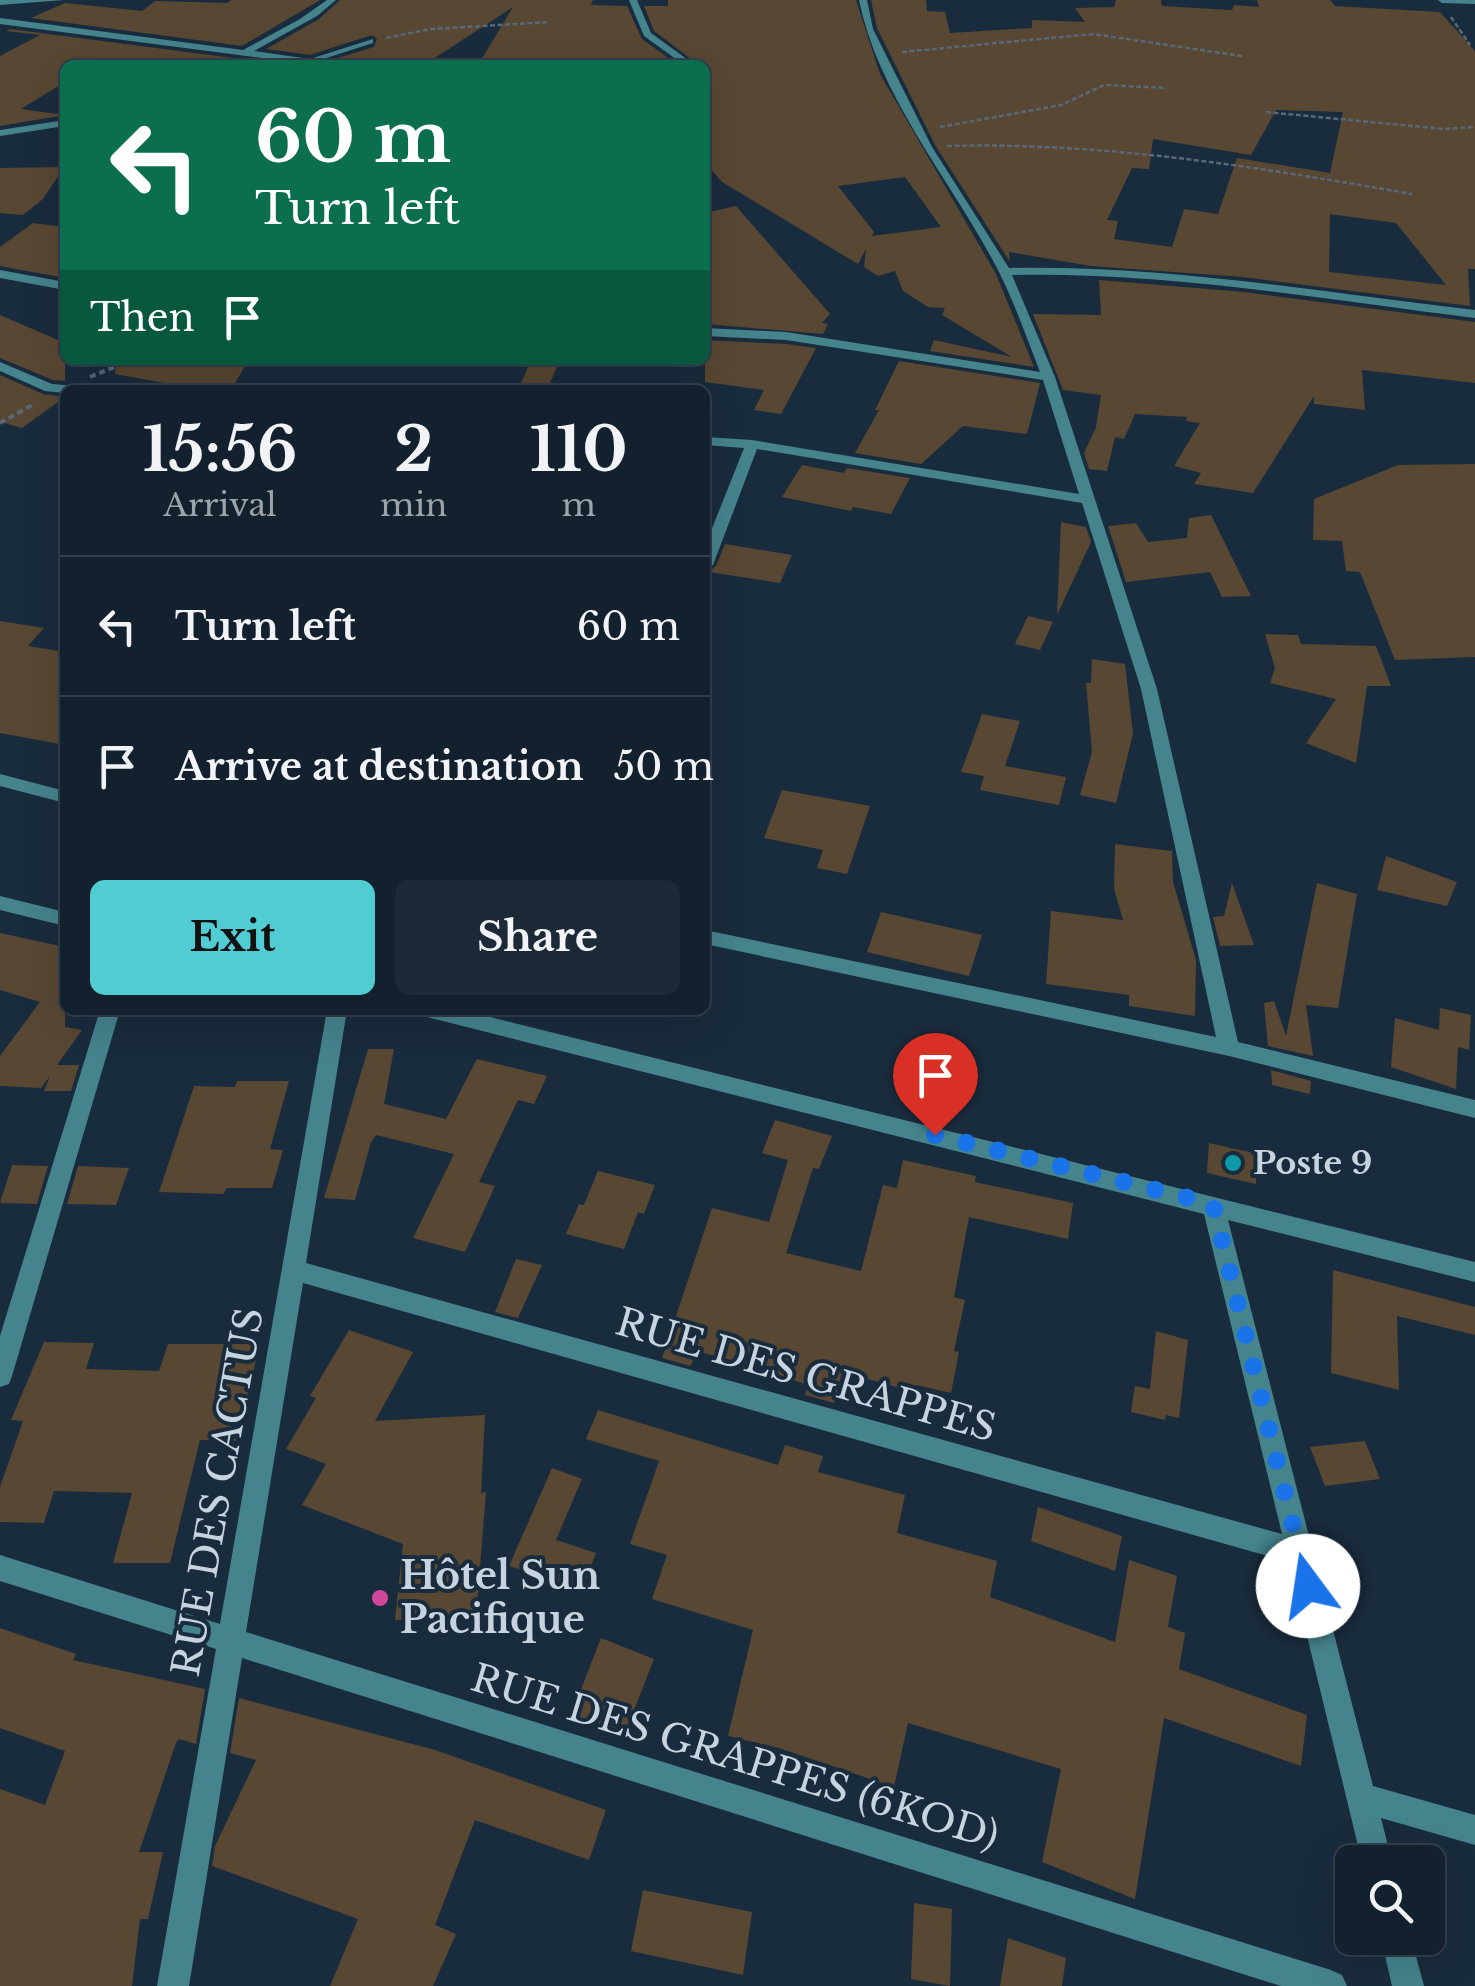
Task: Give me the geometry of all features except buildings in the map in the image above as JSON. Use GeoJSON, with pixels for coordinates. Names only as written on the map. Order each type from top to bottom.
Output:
{"type":"FeatureCollection","features":[{"type":"Feature","properties":{"kind":"street"},"geometry":{"type":"LineString","coordinates":[[0,2],[60,0]]}},
{"type":"Feature","properties":{"kind":"street"},"geometry":{"type":"LineString","coordinates":[[246,52],[286,27],[318,16],[332,0]]}},
{"type":"Feature","properties":{"kind":"street"},"geometry":{"type":"LineString","coordinates":[[633,0],[647,34],[683,60]]}},
{"type":"Feature","properties":{"kind":"street"},"geometry":{"type":"LineString","coordinates":[[863,0],[869,29],[881,54],[928,147],[1005,272],[1049,377],[1148,689],[1229,1048]]}},
{"type":"Feature","properties":{"kind":"street"},"geometry":{"type":"LineString","coordinates":[[1442,0],[1475,1]]}},
{"type":"Feature","properties":{"kind":"street"},"geometry":{"type":"LineString","coordinates":[[0,21],[290,60]]}},
{"type":"Feature","properties":{"kind":"street"},"geometry":{"type":"LineString","coordinates":[[315,60],[370,41]]}},
{"type":"Feature","properties":{"kind":"street"},"geometry":{"type":"LineString","coordinates":[[0,133],[60,124]]}},
{"type":"Feature","properties":{"kind":"street"},"geometry":{"type":"LineString","coordinates":[[1005,272],[1058,269],[1165,276],[1475,314]]}},
{"type":"Feature","properties":{"kind":"street"},"geometry":{"type":"LineString","coordinates":[[0,274],[60,285]]}},
{"type":"Feature","properties":{"kind":"street"},"geometry":{"type":"LineString","coordinates":[[710,332],[786,336],[1049,377]]}},
{"type":"Feature","properties":{"kind":"street"},"geometry":{"type":"LineString","coordinates":[[0,366],[60,389]]}},
{"type":"Feature","properties":{"kind":"street"},"geometry":{"type":"LineString","coordinates":[[710,440],[1089,500]]}},
{"type":"Feature","properties":{"kind":"street"},"geometry":{"type":"LineString","coordinates":[[710,551],[752,444]]}},
{"type":"Feature","properties":{"kind":"street"},"geometry":{"type":"LineString","coordinates":[[0,780],[60,796]]}},
{"type":"Feature","properties":{"kind":"street"},"geometry":{"type":"LineString","coordinates":[[0,903],[60,918]]}},
{"type":"Feature","properties":{"kind":"street"},"geometry":{"type":"LineString","coordinates":[[710,939],[1229,1048],[1475,1110]]}},
{"type":"Feature","properties":{"kind":"street"},"geometry":{"type":"LineString","coordinates":[[0,1376],[108,1015]]}},
{"type":"Feature","properties":{"kind":"street","name":"RUE DES CACTUS"},"geometry":{"type":"LineString","coordinates":[[174,1986],[336,1015]]}},
{"type":"Feature","properties":{"kind":"street"},"geometry":{"type":"LineString","coordinates":[[452,1015],[1475,1272]]}},
{"type":"Feature","properties":{"kind":"street"},"geometry":{"type":"LineString","coordinates":[[1213,1204],[1373,1845]]}},
{"type":"Feature","properties":{"kind":"street","name":"RUE DES GRAPPES"},"geometry":{"type":"LineString","coordinates":[[294,1270],[1299,1552]]}},
{"type":"Feature","properties":{"kind":"street","name":"RUE DES GRAPPES (6KOD)"},"geometry":{"type":"LineString","coordinates":[[0,1568],[1331,1986]]}},
{"type":"Feature","properties":{"kind":"street"},"geometry":{"type":"LineString","coordinates":[[1360,1796],[1475,1830]]}},
{"type":"Feature","properties":{"kind":"street"},"geometry":{"type":"LineString","coordinates":[[1400,1955],[1408,1986]]}},
{"type":"Feature","properties":{"kind":"path"},"geometry":{"type":"LineString","coordinates":[[370,41],[431,29],[550,22]]}},
{"type":"Feature","properties":{"kind":"path"},"geometry":{"type":"LineString","coordinates":[[881,54],[1093,34],[1242,56]]}},
{"type":"Feature","properties":{"kind":"path"},"geometry":{"type":"LineString","coordinates":[[920,131],[1061,105],[1104,85],[1168,88]]}},
{"type":"Feature","properties":{"kind":"path"},"geometry":{"type":"LineString","coordinates":[[1266,112],[1444,129],[1475,128]]}},
{"type":"Feature","properties":{"kind":"path"},"geometry":{"type":"LineString","coordinates":[[928,147],[1021,142],[1174,153],[1412,194]]}},
{"type":"Feature","properties":{"kind":"place","name":"Poste 9"},"geometry":{"type":"Point","coordinates":[1233,1163]}},
{"type":"Feature","properties":{"kind":"place","name":"Hôtel Sun Pacifique"},"geometry":{"type":"Point","coordinates":[380,1598]}},
{"type":"Feature","properties":{"kind":"route"},"geometry":{"type":"LineString","coordinates":[[935,1135],[1213,1204],[1308,1586]]}}]}
